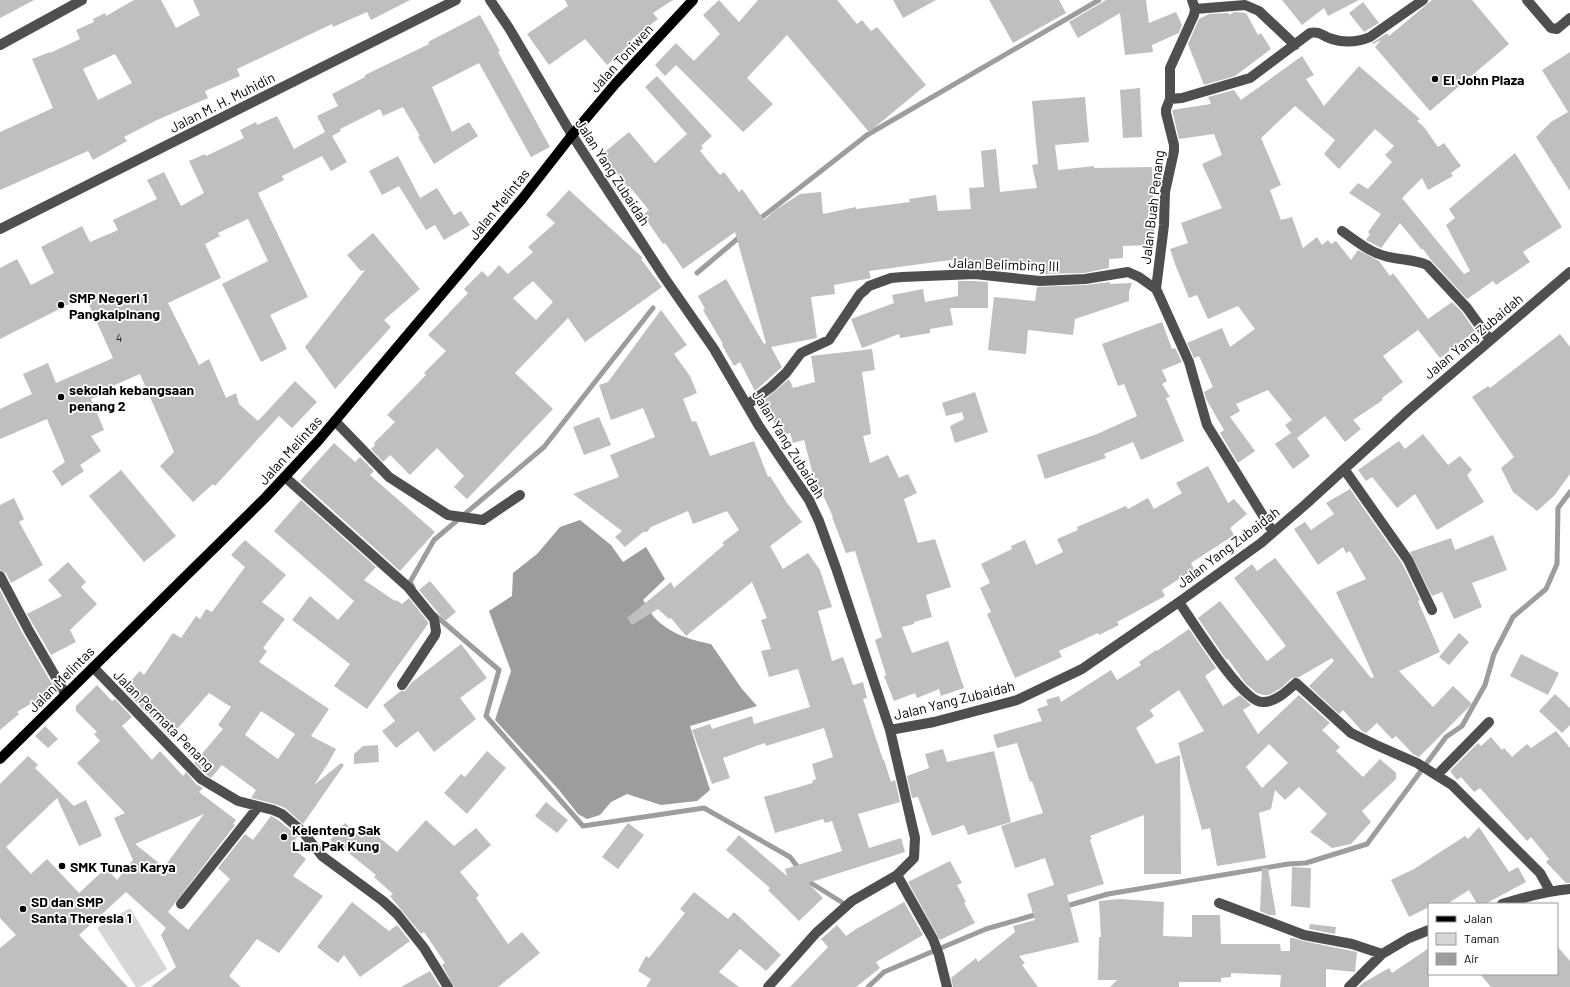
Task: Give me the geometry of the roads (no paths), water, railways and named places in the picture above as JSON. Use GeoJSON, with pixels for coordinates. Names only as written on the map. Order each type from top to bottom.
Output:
{"type":"FeatureCollection","features":[{"type":"Feature","properties":{"kind":"main road","name":"Jalan Toniwen"},"geometry":{"type":"LineString","coordinates":[[572,135],[616,83],[693,0]]}},
{"type":"Feature","properties":{"kind":"main road","name":"Jalan Melintas"},"geometry":{"type":"LineString","coordinates":[[0,759],[285,477],[335,422],[522,199],[572,135]]}},
{"type":"Feature","properties":{"kind":"street"},"geometry":{"type":"LineString","coordinates":[[0,46],[82,0]]}},
{"type":"Feature","properties":{"kind":"street","name":"Jalan M. H. Muhidin"},"geometry":{"type":"LineString","coordinates":[[0,229],[456,0]]}},
{"type":"Feature","properties":{"kind":"street","name":"Jalan Yang Zubaidah"},"geometry":{"type":"LineString","coordinates":[[490,0],[509,28],[572,135],[664,277],[714,349],[759,426],[809,500],[819,520],[836,568],[890,730],[934,722],[1017,700],[1082,668],[1179,602],[1273,532],[1409,410],[1570,272]]}},
{"type":"Feature","properties":{"kind":"street"},"geometry":{"type":"LineString","coordinates":[[1170,100],[1182,98],[1250,78],[1310,33],[1316,32],[1329,38],[1348,42],[1370,37],[1423,0]]}},
{"type":"Feature","properties":{"kind":"street"},"geometry":{"type":"LineString","coordinates":[[1527,0],[1552,28],[1557,29],[1570,18]]}},
{"type":"Feature","properties":{"kind":"street"},"geometry":{"type":"LineString","coordinates":[[1193,4],[1245,5],[1252,7],[1259,11],[1295,45]]}},
{"type":"Feature","properties":{"kind":"street","name":"Jalan Buah Penang"},"geometry":{"type":"LineString","coordinates":[[1156,289],[1164,225],[1166,192],[1174,152],[1174,145],[1166,113],[1170,100],[1170,68],[1194,15],[1193,4]]}},
{"type":"Feature","properties":{"kind":"street"},"geometry":{"type":"LineString","coordinates":[[1342,231],[1376,254],[1421,262],[1427,266],[1467,308],[1490,340]]}},
{"type":"Feature","properties":{"kind":"street","name":"Jalan Belimbing III"},"geometry":{"type":"LineString","coordinates":[[747,405],[771,388],[801,353],[829,340],[865,290],[891,278],[902,276],[975,274],[1040,281],[1085,279],[1128,272],[1139,277],[1156,289],[1189,362],[1207,425],[1273,532]]}},
{"type":"Feature","properties":{"kind":"street"},"geometry":{"type":"LineString","coordinates":[[335,422],[389,477],[448,515],[482,520],[520,495]]}},
{"type":"Feature","properties":{"kind":"street"},"geometry":{"type":"LineString","coordinates":[[1344,469],[1408,560],[1432,610]]}},
{"type":"Feature","properties":{"kind":"street"},"geometry":{"type":"LineString","coordinates":[[285,477],[408,588],[434,619],[436,631],[435,635],[402,685]]}},
{"type":"Feature","properties":{"kind":"street"},"geometry":{"type":"LineString","coordinates":[[0,576],[29,632],[65,693]]}},
{"type":"Feature","properties":{"kind":"street"},"geometry":{"type":"LineString","coordinates":[[1179,602],[1227,672],[1253,699],[1261,702],[1270,701],[1277,698],[1296,683],[1351,733],[1417,763],[1452,785],[1540,873],[1550,891]]}},
{"type":"Feature","properties":{"kind":"street","name":"Jalan Permata Penang"},"geometry":{"type":"LineString","coordinates":[[93,667],[201,779],[238,801],[273,810],[288,819],[302,831],[322,856],[383,901],[397,914],[424,948],[448,987]]}},
{"type":"Feature","properties":{"kind":"street"},"geometry":{"type":"LineString","coordinates":[[1435,774],[1489,722]]}},
{"type":"Feature","properties":{"kind":"street"},"geometry":{"type":"LineString","coordinates":[[768,987],[816,933],[852,901],[898,875],[914,858],[915,838],[890,730]]}},
{"type":"Feature","properties":{"kind":"street"},"geometry":{"type":"LineString","coordinates":[[181,904],[258,807]]}},
{"type":"Feature","properties":{"kind":"street"},"geometry":{"type":"LineString","coordinates":[[898,875],[933,939],[939,955],[947,987]]}},
{"type":"Feature","properties":{"kind":"street"},"geometry":{"type":"LineString","coordinates":[[1506,903],[1550,891],[1570,890]]}},
{"type":"Feature","properties":{"kind":"street"},"geometry":{"type":"LineString","coordinates":[[1219,903],[1304,936],[1352,944],[1382,954]]}},
{"type":"Feature","properties":{"kind":"street"},"geometry":{"type":"LineString","coordinates":[[1349,987],[1382,954],[1409,938],[1428,930]]}},
{"type":"Feature","properties":{"kind":"water"},"geometry":{"type":"Polygon","coordinates":[[[580,520],[611,545],[623,562],[646,547],[665,579],[643,600],[653,616],[665,627],[680,635],[711,644],[742,689],[757,706],[690,726],[710,790],[697,801],[661,805],[627,794],[611,802],[600,815],[587,819],[578,814],[559,790],[495,720],[511,671],[489,611],[512,596],[513,573],[537,554],[560,527],[580,520]]]}},
{"type":"Feature","properties":{"kind":"waterway"},"geometry":{"type":"LineString","coordinates":[[757,221],[867,135],[1099,0]]}},
{"type":"Feature","properties":{"kind":"waterway"},"geometry":{"type":"LineString","coordinates":[[697,273],[742,235]]}},
{"type":"Feature","properties":{"kind":"waterway"},"geometry":{"type":"LineString","coordinates":[[413,587],[410,582],[434,540],[544,447],[653,308]]}},
{"type":"Feature","properties":{"kind":"waterway"},"geometry":{"type":"LineString","coordinates":[[1063,907],[1108,894],[1288,864],[1306,863],[1367,844],[1446,737],[1462,726],[1485,685],[1494,654],[1513,617],[1546,589],[1557,564],[1558,508],[1570,492]]}},
{"type":"Feature","properties":{"kind":"waterway"},"geometry":{"type":"LineString","coordinates":[[435,615],[499,670],[486,716],[583,826],[704,808],[790,857],[800,870]]}},
{"type":"Feature","properties":{"kind":"waterway"},"geometry":{"type":"LineString","coordinates":[[806,877],[811,883],[843,903]]}},
{"type":"Feature","properties":{"kind":"waterway"},"geometry":{"type":"LineString","coordinates":[[868,987],[884,972],[986,929],[1038,914]]}},
{"type":"Feature","properties":{"kind":"place","name":"El John Plaza"},"geometry":{"type":"Point","coordinates":[1435,79]}},
{"type":"Feature","properties":{"kind":"place","name":"SMP Negeri 1 Pangkalpinang"},"geometry":{"type":"Point","coordinates":[61,305]}},
{"type":"Feature","properties":{"kind":"place","name":"sekolah kebangsaan penang 2"},"geometry":{"type":"Point","coordinates":[61,397]}},
{"type":"Feature","properties":{"kind":"place","name":"Kelenteng Sak Lian Pak Kung"},"geometry":{"type":"Point","coordinates":[284,837]}},
{"type":"Feature","properties":{"kind":"place","name":"SMK Tunas Karya"},"geometry":{"type":"Point","coordinates":[62,866]}},
{"type":"Feature","properties":{"kind":"place","name":"SD dan SMP Santa Theresia 1"},"geometry":{"type":"Point","coordinates":[23,909]}}]}
